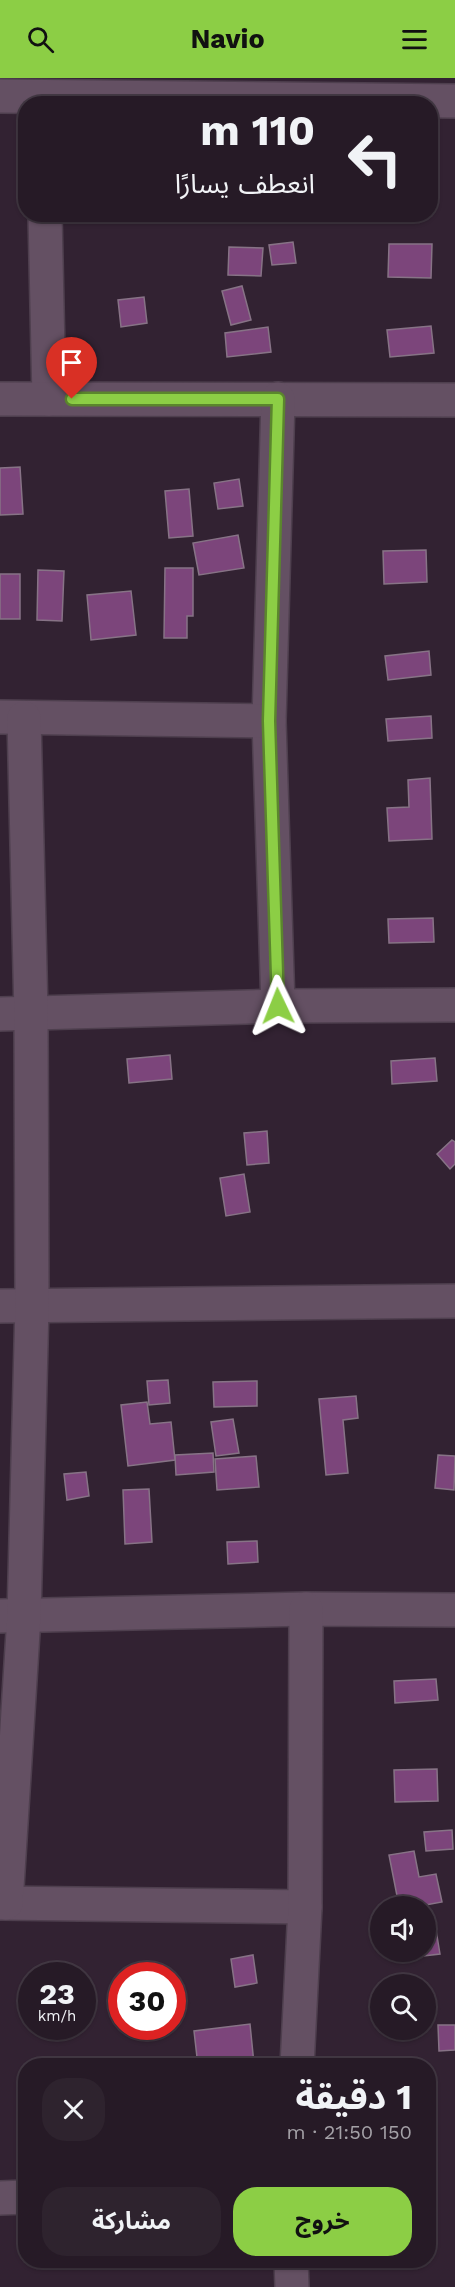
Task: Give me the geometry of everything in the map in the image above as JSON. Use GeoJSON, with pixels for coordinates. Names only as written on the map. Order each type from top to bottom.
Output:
{"type":"FeatureCollection","features":[{"type":"Feature","properties":{"kind":"street"},"geometry":{"type":"LineString","coordinates":[[0,96],[44,93],[198,96]]}},
{"type":"Feature","properties":{"kind":"street"},"geometry":{"type":"LineString","coordinates":[[438,101],[455,101]]}},
{"type":"Feature","properties":{"kind":"street"},"geometry":{"type":"LineString","coordinates":[[45,222],[49,399]]}},
{"type":"Feature","properties":{"kind":"street"},"geometry":{"type":"LineString","coordinates":[[0,399],[455,400]]}},
{"type":"Feature","properties":{"kind":"street"},"geometry":{"type":"LineString","coordinates":[[278,399],[269,721],[278,1006]]}},
{"type":"Feature","properties":{"kind":"street"},"geometry":{"type":"LineString","coordinates":[[269,721],[12,718],[16,1014],[16,1305],[12,1616],[3,1903],[305,1907]]}},
{"type":"Feature","properties":{"kind":"street"},"geometry":{"type":"LineString","coordinates":[[16,1014],[278,1006],[455,1005]]}},
{"type":"Feature","properties":{"kind":"street"},"geometry":{"type":"LineString","coordinates":[[16,1305],[455,1301]]}},
{"type":"Feature","properties":{"kind":"street"},"geometry":{"type":"LineString","coordinates":[[12,1616],[306,1609],[455,1610]]}},
{"type":"Feature","properties":{"kind":"street"},"geometry":{"type":"LineString","coordinates":[[297,2058],[305,1907],[306,1609]]}},
{"type":"Feature","properties":{"kind":"street"},"geometry":{"type":"LineString","coordinates":[[0,2198],[18,2197]]}},
{"type":"Feature","properties":{"kind":"street"},"geometry":{"type":"LineString","coordinates":[[291,2268],[292,2287]]}},
{"type":"Feature","properties":{"kind":"building"},"geometry":{"type":"Polygon","coordinates":[[[293,242],[296,263],[272,265],[269,245],[293,242]]]}},
{"type":"Feature","properties":{"kind":"building"},"geometry":{"type":"Polygon","coordinates":[[[389,244],[432,244],[431,278],[388,277],[389,244]]]}},
{"type":"Feature","properties":{"kind":"building"},"geometry":{"type":"Polygon","coordinates":[[[229,247],[263,248],[261,276],[228,275],[229,247]]]}},
{"type":"Feature","properties":{"kind":"building"},"geometry":{"type":"Polygon","coordinates":[[[242,286],[251,320],[231,325],[222,291],[242,286]]]}},
{"type":"Feature","properties":{"kind":"building"},"geometry":{"type":"Polygon","coordinates":[[[144,297],[147,323],[121,327],[118,300],[144,297]]]}},
{"type":"Feature","properties":{"kind":"building"},"geometry":{"type":"Polygon","coordinates":[[[431,326],[434,353],[390,357],[387,330],[431,326]]]}},
{"type":"Feature","properties":{"kind":"building"},"geometry":{"type":"Polygon","coordinates":[[[268,327],[271,352],[227,357],[225,333],[268,327]]]}},
{"type":"Feature","properties":{"kind":"building"},"geometry":{"type":"Polygon","coordinates":[[[20,467],[23,514],[0,515],[0,468],[20,467]]]}},
{"type":"Feature","properties":{"kind":"building"},"geometry":{"type":"Polygon","coordinates":[[[239,479],[243,506],[218,509],[214,483],[239,479]]]}},
{"type":"Feature","properties":{"kind":"building"},"geometry":{"type":"Polygon","coordinates":[[[189,489],[193,536],[169,538],[165,491],[189,489]]]}},
{"type":"Feature","properties":{"kind":"building"},"geometry":{"type":"Polygon","coordinates":[[[238,535],[244,568],[199,575],[193,543],[238,535]]]}},
{"type":"Feature","properties":{"kind":"building"},"geometry":{"type":"Polygon","coordinates":[[[426,550],[427,582],[384,584],[383,551],[426,550]]]}},
{"type":"Feature","properties":{"kind":"building"},"geometry":{"type":"Polygon","coordinates":[[[165,568],[193,568],[193,616],[187,616],[187,638],[164,638],[165,568]]]}},
{"type":"Feature","properties":{"kind":"building"},"geometry":{"type":"Polygon","coordinates":[[[38,570],[64,571],[62,621],[37,620],[38,570]]]}},
{"type":"Feature","properties":{"kind":"building"},"geometry":{"type":"Polygon","coordinates":[[[0,574],[20,574],[20,619],[0,619],[0,574]]]}},
{"type":"Feature","properties":{"kind":"building"},"geometry":{"type":"Polygon","coordinates":[[[131,591],[136,635],[91,640],[87,595],[131,591]]]}},
{"type":"Feature","properties":{"kind":"building"},"geometry":{"type":"Polygon","coordinates":[[[429,651],[431,675],[388,680],[385,656],[429,651]]]}},
{"type":"Feature","properties":{"kind":"building"},"geometry":{"type":"Polygon","coordinates":[[[431,716],[432,738],[388,741],[386,719],[431,716]]]}},
{"type":"Feature","properties":{"kind":"building"},"geometry":{"type":"Polygon","coordinates":[[[430,778],[432,839],[389,841],[387,808],[409,807],[408,780],[430,778]]]}},
{"type":"Feature","properties":{"kind":"building"},"geometry":{"type":"Polygon","coordinates":[[[433,918],[434,942],[389,943],[388,919],[433,918]]]}},
{"type":"Feature","properties":{"kind":"building"},"geometry":{"type":"Polygon","coordinates":[[[170,1055],[172,1079],[129,1083],[127,1059],[170,1055]]]}},
{"type":"Feature","properties":{"kind":"building"},"geometry":{"type":"Polygon","coordinates":[[[435,1058],[437,1081],[392,1084],[391,1061],[435,1058]]]}},
{"type":"Feature","properties":{"kind":"building"},"geometry":{"type":"Polygon","coordinates":[[[267,1131],[269,1163],[247,1165],[244,1133],[267,1131]]]}},
{"type":"Feature","properties":{"kind":"building"},"geometry":{"type":"Polygon","coordinates":[[[452,1140],[455,1142],[455,1164],[450,1169],[437,1154],[452,1140]]]}},
{"type":"Feature","properties":{"kind":"building"},"geometry":{"type":"Polygon","coordinates":[[[244,1174],[250,1212],[226,1216],[220,1178],[244,1174]]]}},
{"type":"Feature","properties":{"kind":"building"},"geometry":{"type":"Polygon","coordinates":[[[168,1380],[170,1403],[149,1405],[147,1381],[168,1380]]]}},
{"type":"Feature","properties":{"kind":"building"},"geometry":{"type":"Polygon","coordinates":[[[257,1381],[257,1406],[214,1407],[213,1382],[257,1381]]]}},
{"type":"Feature","properties":{"kind":"building"},"geometry":{"type":"Polygon","coordinates":[[[356,1396],[358,1418],[343,1420],[348,1473],[326,1475],[319,1399],[356,1396]]]}},
{"type":"Feature","properties":{"kind":"building"},"geometry":{"type":"Polygon","coordinates":[[[147,1402],[150,1424],[171,1422],[175,1460],[128,1466],[121,1405],[147,1402]]]}},
{"type":"Feature","properties":{"kind":"building"},"geometry":{"type":"Polygon","coordinates":[[[233,1419],[239,1453],[216,1456],[211,1422],[233,1419]]]}},
{"type":"Feature","properties":{"kind":"building"},"geometry":{"type":"Polygon","coordinates":[[[213,1453],[214,1472],[176,1475],[175,1455],[213,1453]]]}},
{"type":"Feature","properties":{"kind":"building"},"geometry":{"type":"Polygon","coordinates":[[[438,1455],[455,1456],[454,1490],[435,1488],[438,1455]]]}},
{"type":"Feature","properties":{"kind":"building"},"geometry":{"type":"Polygon","coordinates":[[[256,1456],[259,1487],[217,1490],[215,1459],[256,1456]]]}},
{"type":"Feature","properties":{"kind":"building"},"geometry":{"type":"Polygon","coordinates":[[[86,1472],[89,1496],[67,1500],[64,1474],[86,1472]]]}},
{"type":"Feature","properties":{"kind":"building"},"geometry":{"type":"Polygon","coordinates":[[[149,1489],[152,1542],[125,1544],[123,1490],[149,1489]]]}},
{"type":"Feature","properties":{"kind":"building"},"geometry":{"type":"Polygon","coordinates":[[[257,1541],[258,1562],[228,1564],[227,1542],[257,1541]]]}},
{"type":"Feature","properties":{"kind":"building"},"geometry":{"type":"Polygon","coordinates":[[[436,1679],[438,1700],[395,1703],[394,1681],[436,1679]]]}},
{"type":"Feature","properties":{"kind":"building"},"geometry":{"type":"Polygon","coordinates":[[[437,1769],[438,1801],[395,1802],[394,1770],[437,1769]]]}},
{"type":"Feature","properties":{"kind":"building"},"geometry":{"type":"Polygon","coordinates":[[[452,1830],[453,1849],[426,1851],[424,1832],[452,1830]]]}},
{"type":"Feature","properties":{"kind":"building"},"geometry":{"type":"Polygon","coordinates":[[[414,1851],[419,1877],[436,1874],[442,1902],[436,1903],[436,1896],[397,1896],[389,1855],[414,1851]]]}},
{"type":"Feature","properties":{"kind":"building"},"geometry":{"type":"Polygon","coordinates":[[[436,1930],[440,1954],[436,1954],[436,1930]]]}},
{"type":"Feature","properties":{"kind":"building"},"geometry":{"type":"Polygon","coordinates":[[[253,1955],[257,1983],[235,1987],[231,1959],[253,1955]]]}},
{"type":"Feature","properties":{"kind":"building"},"geometry":{"type":"Polygon","coordinates":[[[250,2024],[253,2058],[197,2058],[194,2031],[250,2024]]]}},
{"type":"Feature","properties":{"kind":"building"},"geometry":{"type":"Polygon","coordinates":[[[438,2025],[455,2025],[455,2050],[439,2051],[438,2025]]]}},
{"type":"Feature","properties":{"kind":"route"},"geometry":{"type":"LineString","coordinates":[[72,399],[278,399],[269,721],[278,1006]]}}]}
